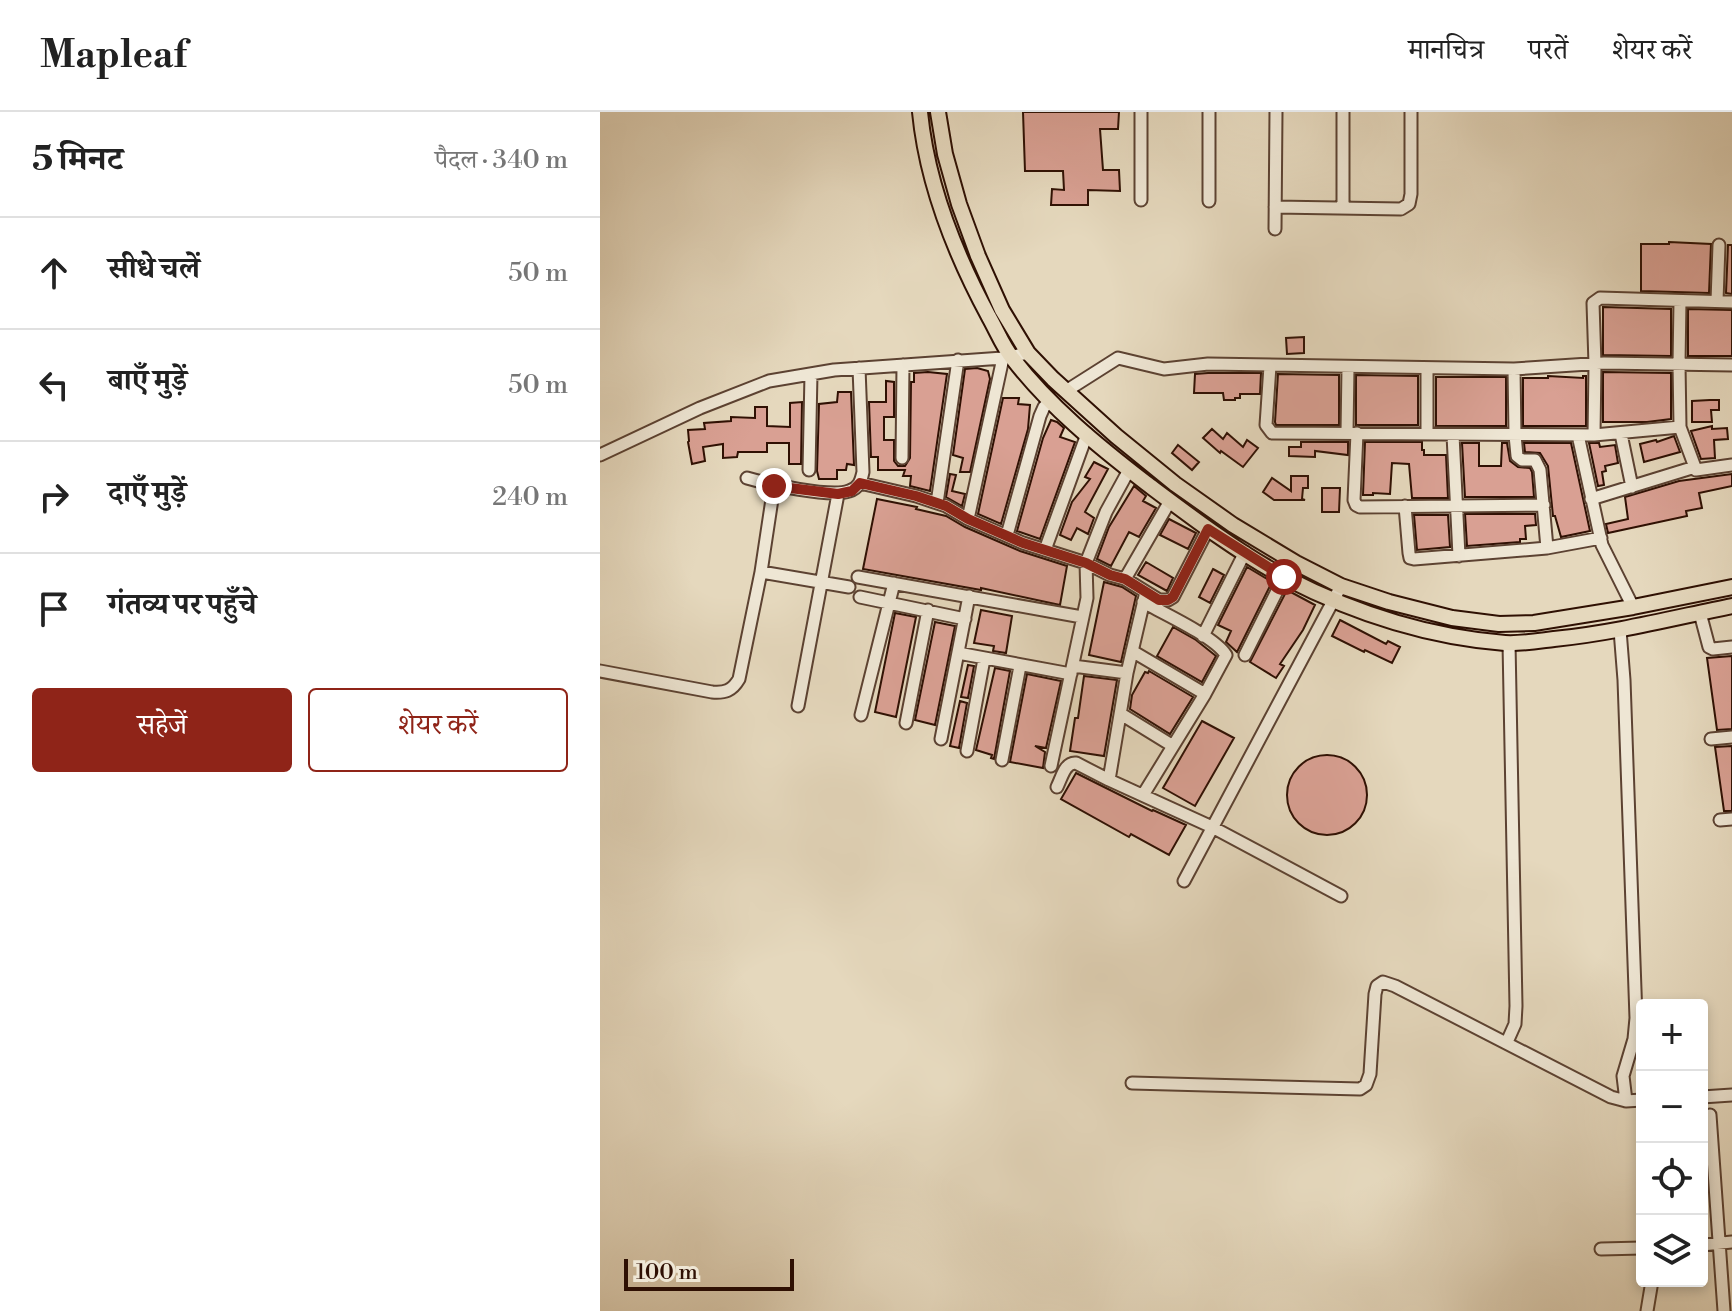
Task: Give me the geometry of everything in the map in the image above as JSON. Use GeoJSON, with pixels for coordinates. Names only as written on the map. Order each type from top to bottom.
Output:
{"type":"FeatureCollection","features":[{"type":"Feature","properties":{"kind":"main road"},"geometry":{"type":"LineString","coordinates":[[920,112],[928,164],[947,225],[968,278],[1007,358],[1050,402],[1129,470],[1208,529],[1284,577],[1333,600],[1397,623],[1448,636],[1509,643],[1620,630],[1732,606]]}},
{"type":"Feature","properties":{"kind":"main road"},"geometry":{"type":"LineString","coordinates":[[938,112],[945,154],[978,256],[1002,310],[1028,353],[1116,436],[1175,484],[1221,517],[1296,563],[1341,586],[1389,602],[1452,618],[1499,624],[1534,623],[1732,587]]}},
{"type":"Feature","properties":{"kind":"street"},"geometry":{"type":"LineString","coordinates":[[1141,112],[1141,200]]}},
{"type":"Feature","properties":{"kind":"street"},"geometry":{"type":"LineString","coordinates":[[1209,112],[1209,201]]}},
{"type":"Feature","properties":{"kind":"street"},"geometry":{"type":"LineString","coordinates":[[1275,229],[1276,112]]}},
{"type":"Feature","properties":{"kind":"street"},"geometry":{"type":"LineString","coordinates":[[1343,112],[1343,207]]}},
{"type":"Feature","properties":{"kind":"street"},"geometry":{"type":"LineString","coordinates":[[1275,207],[1401,209],[1409,204],[1411,112]]}},
{"type":"Feature","properties":{"kind":"street"},"geometry":{"type":"LineString","coordinates":[[1717,301],[1719,245]]}},
{"type":"Feature","properties":{"kind":"street"},"geometry":{"type":"LineString","coordinates":[[1594,435],[1593,303],[1596,299],[1732,302]]}},
{"type":"Feature","properties":{"kind":"street"},"geometry":{"type":"LineString","coordinates":[[1680,301],[1680,427],[1696,470],[1732,465]]}},
{"type":"Feature","properties":{"kind":"street"},"geometry":{"type":"LineString","coordinates":[[600,455],[700,408],[769,381],[859,368],[1007,358],[1028,353]]}},
{"type":"Feature","properties":{"kind":"street"},"geometry":{"type":"LineString","coordinates":[[968,519],[1007,358]]}},
{"type":"Feature","properties":{"kind":"street"},"geometry":{"type":"LineString","coordinates":[[1066,391],[1118,358],[1164,369],[1208,364],[1514,369],[1604,363],[1732,365]]}},
{"type":"Feature","properties":{"kind":"street"},"geometry":{"type":"LineString","coordinates":[[937,503],[958,360]]}},
{"type":"Feature","properties":{"kind":"street"},"geometry":{"type":"LineString","coordinates":[[902,458],[903,365]]}},
{"type":"Feature","properties":{"kind":"street"},"geometry":{"type":"LineString","coordinates":[[1270,366],[1266,425],[1272,433],[1594,435],[1680,427]]}},
{"type":"Feature","properties":{"kind":"street"},"geometry":{"type":"LineString","coordinates":[[747,478],[774,486],[838,494],[852,491],[860,483],[863,472],[859,368]]}},
{"type":"Feature","properties":{"kind":"street"},"geometry":{"type":"LineString","coordinates":[[1348,368],[1356,505],[1544,505]]}},
{"type":"Feature","properties":{"kind":"street"},"geometry":{"type":"LineString","coordinates":[[1427,368],[1427,434]]}},
{"type":"Feature","properties":{"kind":"street"},"geometry":{"type":"LineString","coordinates":[[1514,369],[1517,456],[1522,460],[1535,460],[1540,470],[1547,548]]}},
{"type":"Feature","properties":{"kind":"street"},"geometry":{"type":"LineString","coordinates":[[809,470],[811,374]]}},
{"type":"Feature","properties":{"kind":"street"},"geometry":{"type":"LineString","coordinates":[[1007,535],[1040,416],[1050,402]]}},
{"type":"Feature","properties":{"kind":"street"},"geometry":{"type":"LineString","coordinates":[[1045,550],[1087,434]]}},
{"type":"Feature","properties":{"kind":"street"},"geometry":{"type":"LineString","coordinates":[[1621,434],[1632,487]]}},
{"type":"Feature","properties":{"kind":"street"},"geometry":{"type":"LineString","coordinates":[[1453,435],[1459,556]]}},
{"type":"Feature","properties":{"kind":"street"},"geometry":{"type":"LineString","coordinates":[[1578,435],[1601,538],[1633,607]]}},
{"type":"Feature","properties":{"kind":"street"},"geometry":{"type":"LineString","coordinates":[[1591,499],[1695,467]]}},
{"type":"Feature","properties":{"kind":"street"},"geometry":{"type":"LineString","coordinates":[[1051,766],[1087,598],[1086,563],[1106,512],[1129,470]]}},
{"type":"Feature","properties":{"kind":"street"},"geometry":{"type":"LineString","coordinates":[[860,483],[937,503],[1023,543],[1125,579],[1222,649],[1226,655],[1205,694],[1143,795]]}},
{"type":"Feature","properties":{"kind":"street"},"geometry":{"type":"LineString","coordinates":[[600,671],[712,692],[723,693],[734,688],[739,679],[761,572],[774,486]]}},
{"type":"Feature","properties":{"kind":"street"},"geometry":{"type":"LineString","coordinates":[[798,706],[838,494]]}},
{"type":"Feature","properties":{"kind":"street"},"geometry":{"type":"LineString","coordinates":[[1125,579],[1170,501]]}},
{"type":"Feature","properties":{"kind":"street"},"geometry":{"type":"LineString","coordinates":[[1405,506],[1410,558],[1547,548],[1601,538]]}},
{"type":"Feature","properties":{"kind":"street"},"geometry":{"type":"LineString","coordinates":[[1145,596],[1159,600],[1173,597],[1208,529]]}},
{"type":"Feature","properties":{"kind":"street"},"geometry":{"type":"LineString","coordinates":[[1203,636],[1245,552]]}},
{"type":"Feature","properties":{"kind":"street"},"geometry":{"type":"LineString","coordinates":[[761,572],[849,587]]}},
{"type":"Feature","properties":{"kind":"street"},"geometry":{"type":"LineString","coordinates":[[858,577],[1082,617]]}},
{"type":"Feature","properties":{"kind":"street"},"geometry":{"type":"LineString","coordinates":[[1245,655],[1284,577]]}},
{"type":"Feature","properties":{"kind":"street"},"geometry":{"type":"LineString","coordinates":[[861,715],[894,583]]}},
{"type":"Feature","properties":{"kind":"street"},"geometry":{"type":"LineString","coordinates":[[1184,881],[1341,586]]}},
{"type":"Feature","properties":{"kind":"street"},"geometry":{"type":"LineString","coordinates":[[941,739],[969,596]]}},
{"type":"Feature","properties":{"kind":"street"},"geometry":{"type":"LineString","coordinates":[[1109,780],[1127,673],[1145,596]]}},
{"type":"Feature","properties":{"kind":"street"},"geometry":{"type":"LineString","coordinates":[[860,597],[965,619]]}},
{"type":"Feature","properties":{"kind":"street"},"geometry":{"type":"LineString","coordinates":[[906,723],[928,610]]}},
{"type":"Feature","properties":{"kind":"street"},"geometry":{"type":"LineString","coordinates":[[1700,613],[1709,647],[1732,647]]}},
{"type":"Feature","properties":{"kind":"street"},"geometry":{"type":"LineString","coordinates":[[1620,630],[1636,1018],[1634,1039],[1623,1076],[1626,1101]]}},
{"type":"Feature","properties":{"kind":"street"},"geometry":{"type":"LineString","coordinates":[[1507,1042],[1515,1024],[1516,1006],[1509,643]]}},
{"type":"Feature","properties":{"kind":"street"},"geometry":{"type":"LineString","coordinates":[[1132,651],[1205,694]]}},
{"type":"Feature","properties":{"kind":"street"},"geometry":{"type":"LineString","coordinates":[[958,653],[1020,666],[1127,673]]}},
{"type":"Feature","properties":{"kind":"street"},"geometry":{"type":"LineString","coordinates":[[967,751],[984,659]]}},
{"type":"Feature","properties":{"kind":"street"},"geometry":{"type":"LineString","coordinates":[[1002,760],[1020,666]]}},
{"type":"Feature","properties":{"kind":"street"},"geometry":{"type":"LineString","coordinates":[[1121,714],[1173,746]]}},
{"type":"Feature","properties":{"kind":"street"},"geometry":{"type":"LineString","coordinates":[[1711,739],[1732,737]]}},
{"type":"Feature","properties":{"kind":"street"},"geometry":{"type":"LineString","coordinates":[[1057,787],[1068,765],[1073,762],[1212,827],[1341,896]]}},
{"type":"Feature","properties":{"kind":"street"},"geometry":{"type":"LineString","coordinates":[[1132,1083],[1360,1089],[1366,1085],[1370,1074],[1375,994],[1377,986],[1383,982],[1611,1097],[1636,1100]]}},
{"type":"Feature","properties":{"kind":"street"},"geometry":{"type":"LineString","coordinates":[[1708,1097],[1732,1095]]}},
{"type":"Feature","properties":{"kind":"street"},"geometry":{"type":"LineString","coordinates":[[1710,1115],[1724,1311]]}},
{"type":"Feature","properties":{"kind":"street"},"geometry":{"type":"LineString","coordinates":[[1708,1244],[1732,1242]]}},
{"type":"Feature","properties":{"kind":"street"},"geometry":{"type":"LineString","coordinates":[[1601,1249],[1636,1248]]}},
{"type":"Feature","properties":{"kind":"street"},"geometry":{"type":"LineString","coordinates":[[1647,1311],[1651,1287]]}},
{"type":"Feature","properties":{"kind":"building"},"geometry":{"type":"Polygon","coordinates":[[[1023,112],[1119,112],[1118,129],[1100,129],[1103,170],[1119,170],[1120,191],[1088,190],[1088,205],[1051,205],[1052,189],[1064,190],[1063,171],[1025,171],[1023,112]]]}},
{"type":"Feature","properties":{"kind":"building"},"geometry":{"type":"Polygon","coordinates":[[[1641,244],[1711,244],[1709,293],[1641,291],[1641,244]]]}},
{"type":"Feature","properties":{"kind":"building"},"geometry":{"type":"Polygon","coordinates":[[[1728,245],[1732,245],[1732,294],[1726,293],[1728,245]]]}},
{"type":"Feature","properties":{"kind":"building"},"geometry":{"type":"Polygon","coordinates":[[[1603,307],[1671,309],[1671,356],[1603,355],[1603,307]]]}},
{"type":"Feature","properties":{"kind":"building"},"geometry":{"type":"Polygon","coordinates":[[[1688,309],[1732,310],[1732,356],[1688,356],[1688,309]]]}},
{"type":"Feature","properties":{"kind":"building"},"geometry":{"type":"Polygon","coordinates":[[[1304,337],[1304,353],[1287,354],[1286,338],[1304,337]]]}},
{"type":"Feature","properties":{"kind":"building"},"geometry":{"type":"Polygon","coordinates":[[[965,369],[988,371],[990,379],[970,472],[960,472],[963,458],[953,455],[965,369]]]}},
{"type":"Feature","properties":{"kind":"building"},"geometry":{"type":"Polygon","coordinates":[[[1603,372],[1671,373],[1671,419],[1603,422],[1603,372]]]}},
{"type":"Feature","properties":{"kind":"building"},"geometry":{"type":"Polygon","coordinates":[[[914,373],[947,374],[930,491],[910,486],[911,476],[903,476],[905,470],[878,470],[878,457],[871,457],[869,402],[886,402],[886,381],[894,382],[894,417],[884,417],[884,440],[894,440],[894,461],[898,466],[905,466],[910,458],[911,382],[914,382],[914,373]]]}},
{"type":"Feature","properties":{"kind":"building"},"geometry":{"type":"Polygon","coordinates":[[[1261,373],[1260,394],[1240,394],[1240,398],[1235,400],[1224,400],[1223,393],[1194,393],[1195,374],[1261,373]]]}},
{"type":"Feature","properties":{"kind":"building"},"geometry":{"type":"Polygon","coordinates":[[[1278,374],[1339,375],[1339,425],[1276,425],[1278,374]]]}},
{"type":"Feature","properties":{"kind":"building"},"geometry":{"type":"Polygon","coordinates":[[[1356,375],[1418,376],[1418,425],[1356,425],[1356,375]]]}},
{"type":"Feature","properties":{"kind":"building"},"geometry":{"type":"Polygon","coordinates":[[[1586,376],[1586,426],[1523,426],[1523,378],[1586,376]]]}},
{"type":"Feature","properties":{"kind":"building"},"geometry":{"type":"Polygon","coordinates":[[[1436,377],[1506,377],[1506,426],[1436,426],[1436,377]]]}},
{"type":"Feature","properties":{"kind":"building"},"geometry":{"type":"Polygon","coordinates":[[[838,392],[851,392],[854,465],[847,464],[846,470],[837,470],[837,479],[819,479],[819,404],[837,402],[838,392]]]}},
{"type":"Feature","properties":{"kind":"building"},"geometry":{"type":"Polygon","coordinates":[[[1003,398],[1019,398],[1018,404],[1030,405],[1028,429],[1001,524],[978,514],[1003,398]]]}},
{"type":"Feature","properties":{"kind":"building"},"geometry":{"type":"Polygon","coordinates":[[[1719,400],[1719,410],[1711,410],[1712,422],[1692,422],[1692,401],[1719,400]]]}},
{"type":"Feature","properties":{"kind":"building"},"geometry":{"type":"Polygon","coordinates":[[[802,402],[801,464],[789,464],[789,443],[767,443],[767,452],[738,452],[737,457],[723,458],[723,444],[703,447],[705,461],[692,464],[688,430],[705,429],[704,423],[731,421],[731,417],[755,418],[755,407],[767,407],[767,426],[790,427],[790,403],[802,402]]]}},
{"type":"Feature","properties":{"kind":"building"},"geometry":{"type":"Polygon","coordinates":[[[1051,420],[1064,428],[1060,437],[1075,442],[1040,539],[1017,531],[1051,420]]]}},
{"type":"Feature","properties":{"kind":"building"},"geometry":{"type":"Polygon","coordinates":[[[1712,426],[1712,429],[1727,428],[1728,439],[1714,440],[1715,458],[1701,459],[1691,431],[1712,426]]]}},
{"type":"Feature","properties":{"kind":"building"},"geometry":{"type":"Polygon","coordinates":[[[1212,429],[1223,439],[1227,433],[1243,447],[1247,440],[1258,448],[1243,467],[1203,438],[1212,429]]]}},
{"type":"Feature","properties":{"kind":"building"},"geometry":{"type":"Polygon","coordinates":[[[1674,436],[1680,452],[1644,462],[1640,444],[1674,436]]]}},
{"type":"Feature","properties":{"kind":"building"},"geometry":{"type":"Polygon","coordinates":[[[1301,442],[1348,442],[1348,455],[1315,451],[1315,457],[1289,456],[1289,447],[1301,447],[1301,442]]]}},
{"type":"Feature","properties":{"kind":"building"},"geometry":{"type":"Polygon","coordinates":[[[1365,442],[1422,442],[1424,455],[1446,455],[1448,498],[1412,498],[1409,464],[1392,463],[1390,494],[1363,495],[1365,442]]]}},
{"type":"Feature","properties":{"kind":"building"},"geometry":{"type":"Polygon","coordinates":[[[1462,443],[1479,443],[1479,466],[1501,466],[1502,443],[1507,443],[1510,461],[1518,467],[1530,468],[1532,472],[1534,497],[1465,497],[1462,443]]]}},
{"type":"Feature","properties":{"kind":"building"},"geometry":{"type":"Polygon","coordinates":[[[1524,443],[1571,443],[1590,531],[1561,537],[1553,516],[1548,466],[1540,453],[1525,452],[1524,443]]]}},
{"type":"Feature","properties":{"kind":"building"},"geometry":{"type":"Polygon","coordinates":[[[1589,443],[1599,443],[1600,447],[1615,445],[1618,463],[1605,466],[1606,471],[1602,472],[1604,485],[1598,486],[1589,443]]]}},
{"type":"Feature","properties":{"kind":"building"},"geometry":{"type":"Polygon","coordinates":[[[1178,445],[1199,462],[1192,470],[1172,453],[1178,445]]]}},
{"type":"Feature","properties":{"kind":"building"},"geometry":{"type":"Polygon","coordinates":[[[1094,462],[1108,469],[1085,512],[1094,518],[1088,534],[1077,528],[1071,540],[1060,535],[1072,502],[1090,479],[1085,477],[1094,462]]]}},
{"type":"Feature","properties":{"kind":"building"},"geometry":{"type":"Polygon","coordinates":[[[950,474],[956,475],[952,491],[965,494],[962,506],[946,497],[950,474]]]}},
{"type":"Feature","properties":{"kind":"building"},"geometry":{"type":"Polygon","coordinates":[[[1732,474],[1732,486],[1699,493],[1702,508],[1686,511],[1687,516],[1608,533],[1606,524],[1628,519],[1625,497],[1679,481],[1732,474]]]}},
{"type":"Feature","properties":{"kind":"building"},"geometry":{"type":"Polygon","coordinates":[[[1291,476],[1308,476],[1308,488],[1303,488],[1302,499],[1305,500],[1274,500],[1263,492],[1272,478],[1291,491],[1291,476]]]}},
{"type":"Feature","properties":{"kind":"building"},"geometry":{"type":"Polygon","coordinates":[[[1134,486],[1146,496],[1143,501],[1156,508],[1139,537],[1129,532],[1111,566],[1097,559],[1109,527],[1134,486]]]}},
{"type":"Feature","properties":{"kind":"building"},"geometry":{"type":"Polygon","coordinates":[[[1322,488],[1340,488],[1339,512],[1322,512],[1322,488]]]}},
{"type":"Feature","properties":{"kind":"building"},"geometry":{"type":"Polygon","coordinates":[[[877,499],[946,516],[1020,551],[1067,566],[1060,605],[981,588],[863,569],[877,499]]]}},
{"type":"Feature","properties":{"kind":"building"},"geometry":{"type":"Polygon","coordinates":[[[1465,514],[1535,514],[1536,525],[1525,526],[1526,539],[1520,539],[1520,542],[1467,546],[1465,514]]]}},
{"type":"Feature","properties":{"kind":"building"},"geometry":{"type":"Polygon","coordinates":[[[1414,515],[1448,515],[1450,547],[1417,550],[1414,515]]]}},
{"type":"Feature","properties":{"kind":"building"},"geometry":{"type":"Polygon","coordinates":[[[1169,519],[1196,533],[1188,549],[1160,535],[1169,519]]]}},
{"type":"Feature","properties":{"kind":"building"},"geometry":{"type":"Polygon","coordinates":[[[1146,562],[1173,578],[1167,591],[1138,575],[1146,562]]]}},
{"type":"Feature","properties":{"kind":"building"},"geometry":{"type":"Polygon","coordinates":[[[1247,567],[1272,582],[1237,652],[1226,642],[1231,631],[1218,625],[1247,567]]]}},
{"type":"Feature","properties":{"kind":"building"},"geometry":{"type":"Polygon","coordinates":[[[1213,569],[1224,575],[1210,603],[1199,597],[1213,569]]]}},
{"type":"Feature","properties":{"kind":"building"},"geometry":{"type":"Polygon","coordinates":[[[1104,582],[1122,587],[1136,596],[1121,662],[1089,655],[1104,582]]]}},
{"type":"Feature","properties":{"kind":"building"},"geometry":{"type":"Polygon","coordinates":[[[1287,590],[1315,605],[1303,630],[1280,664],[1284,666],[1276,678],[1250,662],[1287,590]]]}},
{"type":"Feature","properties":{"kind":"building"},"geometry":{"type":"Polygon","coordinates":[[[981,610],[1012,616],[1006,653],[993,651],[994,646],[974,643],[981,610]]]}},
{"type":"Feature","properties":{"kind":"building"},"geometry":{"type":"Polygon","coordinates":[[[895,613],[916,617],[896,717],[875,712],[895,613]]]}},
{"type":"Feature","properties":{"kind":"building"},"geometry":{"type":"Polygon","coordinates":[[[1340,620],[1386,644],[1388,641],[1400,647],[1392,663],[1332,636],[1340,620]]]}},
{"type":"Feature","properties":{"kind":"building"},"geometry":{"type":"Polygon","coordinates":[[[935,622],[955,626],[935,725],[915,720],[935,622]]]}},
{"type":"Feature","properties":{"kind":"building"},"geometry":{"type":"Polygon","coordinates":[[[1173,627],[1216,656],[1202,682],[1157,656],[1173,627]]]}},
{"type":"Feature","properties":{"kind":"building"},"geometry":{"type":"Polygon","coordinates":[[[1732,656],[1732,729],[1717,730],[1707,658],[1732,656]]]}},
{"type":"Feature","properties":{"kind":"building"},"geometry":{"type":"Polygon","coordinates":[[[968,665],[974,666],[968,698],[961,697],[968,665]]]}},
{"type":"Feature","properties":{"kind":"building"},"geometry":{"type":"Polygon","coordinates":[[[995,668],[1010,671],[994,759],[992,755],[976,750],[995,668]]]}},
{"type":"Feature","properties":{"kind":"building"},"geometry":{"type":"Polygon","coordinates":[[[1149,671],[1193,697],[1170,734],[1130,709],[1132,695],[1145,672],[1149,671]]]}},
{"type":"Feature","properties":{"kind":"building"},"geometry":{"type":"Polygon","coordinates":[[[1027,674],[1061,681],[1046,748],[1035,746],[1045,752],[1043,768],[1010,762],[1027,674]]]}},
{"type":"Feature","properties":{"kind":"building"},"geometry":{"type":"Polygon","coordinates":[[[1084,676],[1117,680],[1104,756],[1070,751],[1084,676]]]}},
{"type":"Feature","properties":{"kind":"building"},"geometry":{"type":"Polygon","coordinates":[[[960,701],[967,703],[959,748],[950,746],[960,701]]]}},
{"type":"Feature","properties":{"kind":"building"},"geometry":{"type":"Polygon","coordinates":[[[1202,721],[1234,738],[1195,806],[1163,788],[1202,721]]]}},
{"type":"Feature","properties":{"kind":"building"},"geometry":{"type":"Polygon","coordinates":[[[1732,746],[1732,811],[1724,811],[1715,747],[1732,746]]]}},
{"type":"Feature","properties":{"kind":"building"},"geometry":{"type":"Polygon","coordinates":[[[1327,755],[1342,758],[1355,767],[1364,780],[1367,795],[1364,810],[1355,823],[1342,832],[1327,835],[1312,832],[1299,823],[1290,810],[1287,795],[1290,780],[1299,767],[1312,758],[1327,755]]]}},
{"type":"Feature","properties":{"kind":"building"},"geometry":{"type":"Polygon","coordinates":[[[1076,773],[1186,825],[1169,855],[1131,834],[1129,837],[1061,799],[1076,773]]]}},
{"type":"Feature","properties":{"kind":"route"},"geometry":{"type":"LineString","coordinates":[[774,486],[838,494],[852,491],[860,483],[916,496],[946,506],[1023,543],[1125,579],[1159,600],[1173,597],[1208,529],[1284,577]]}}]}
